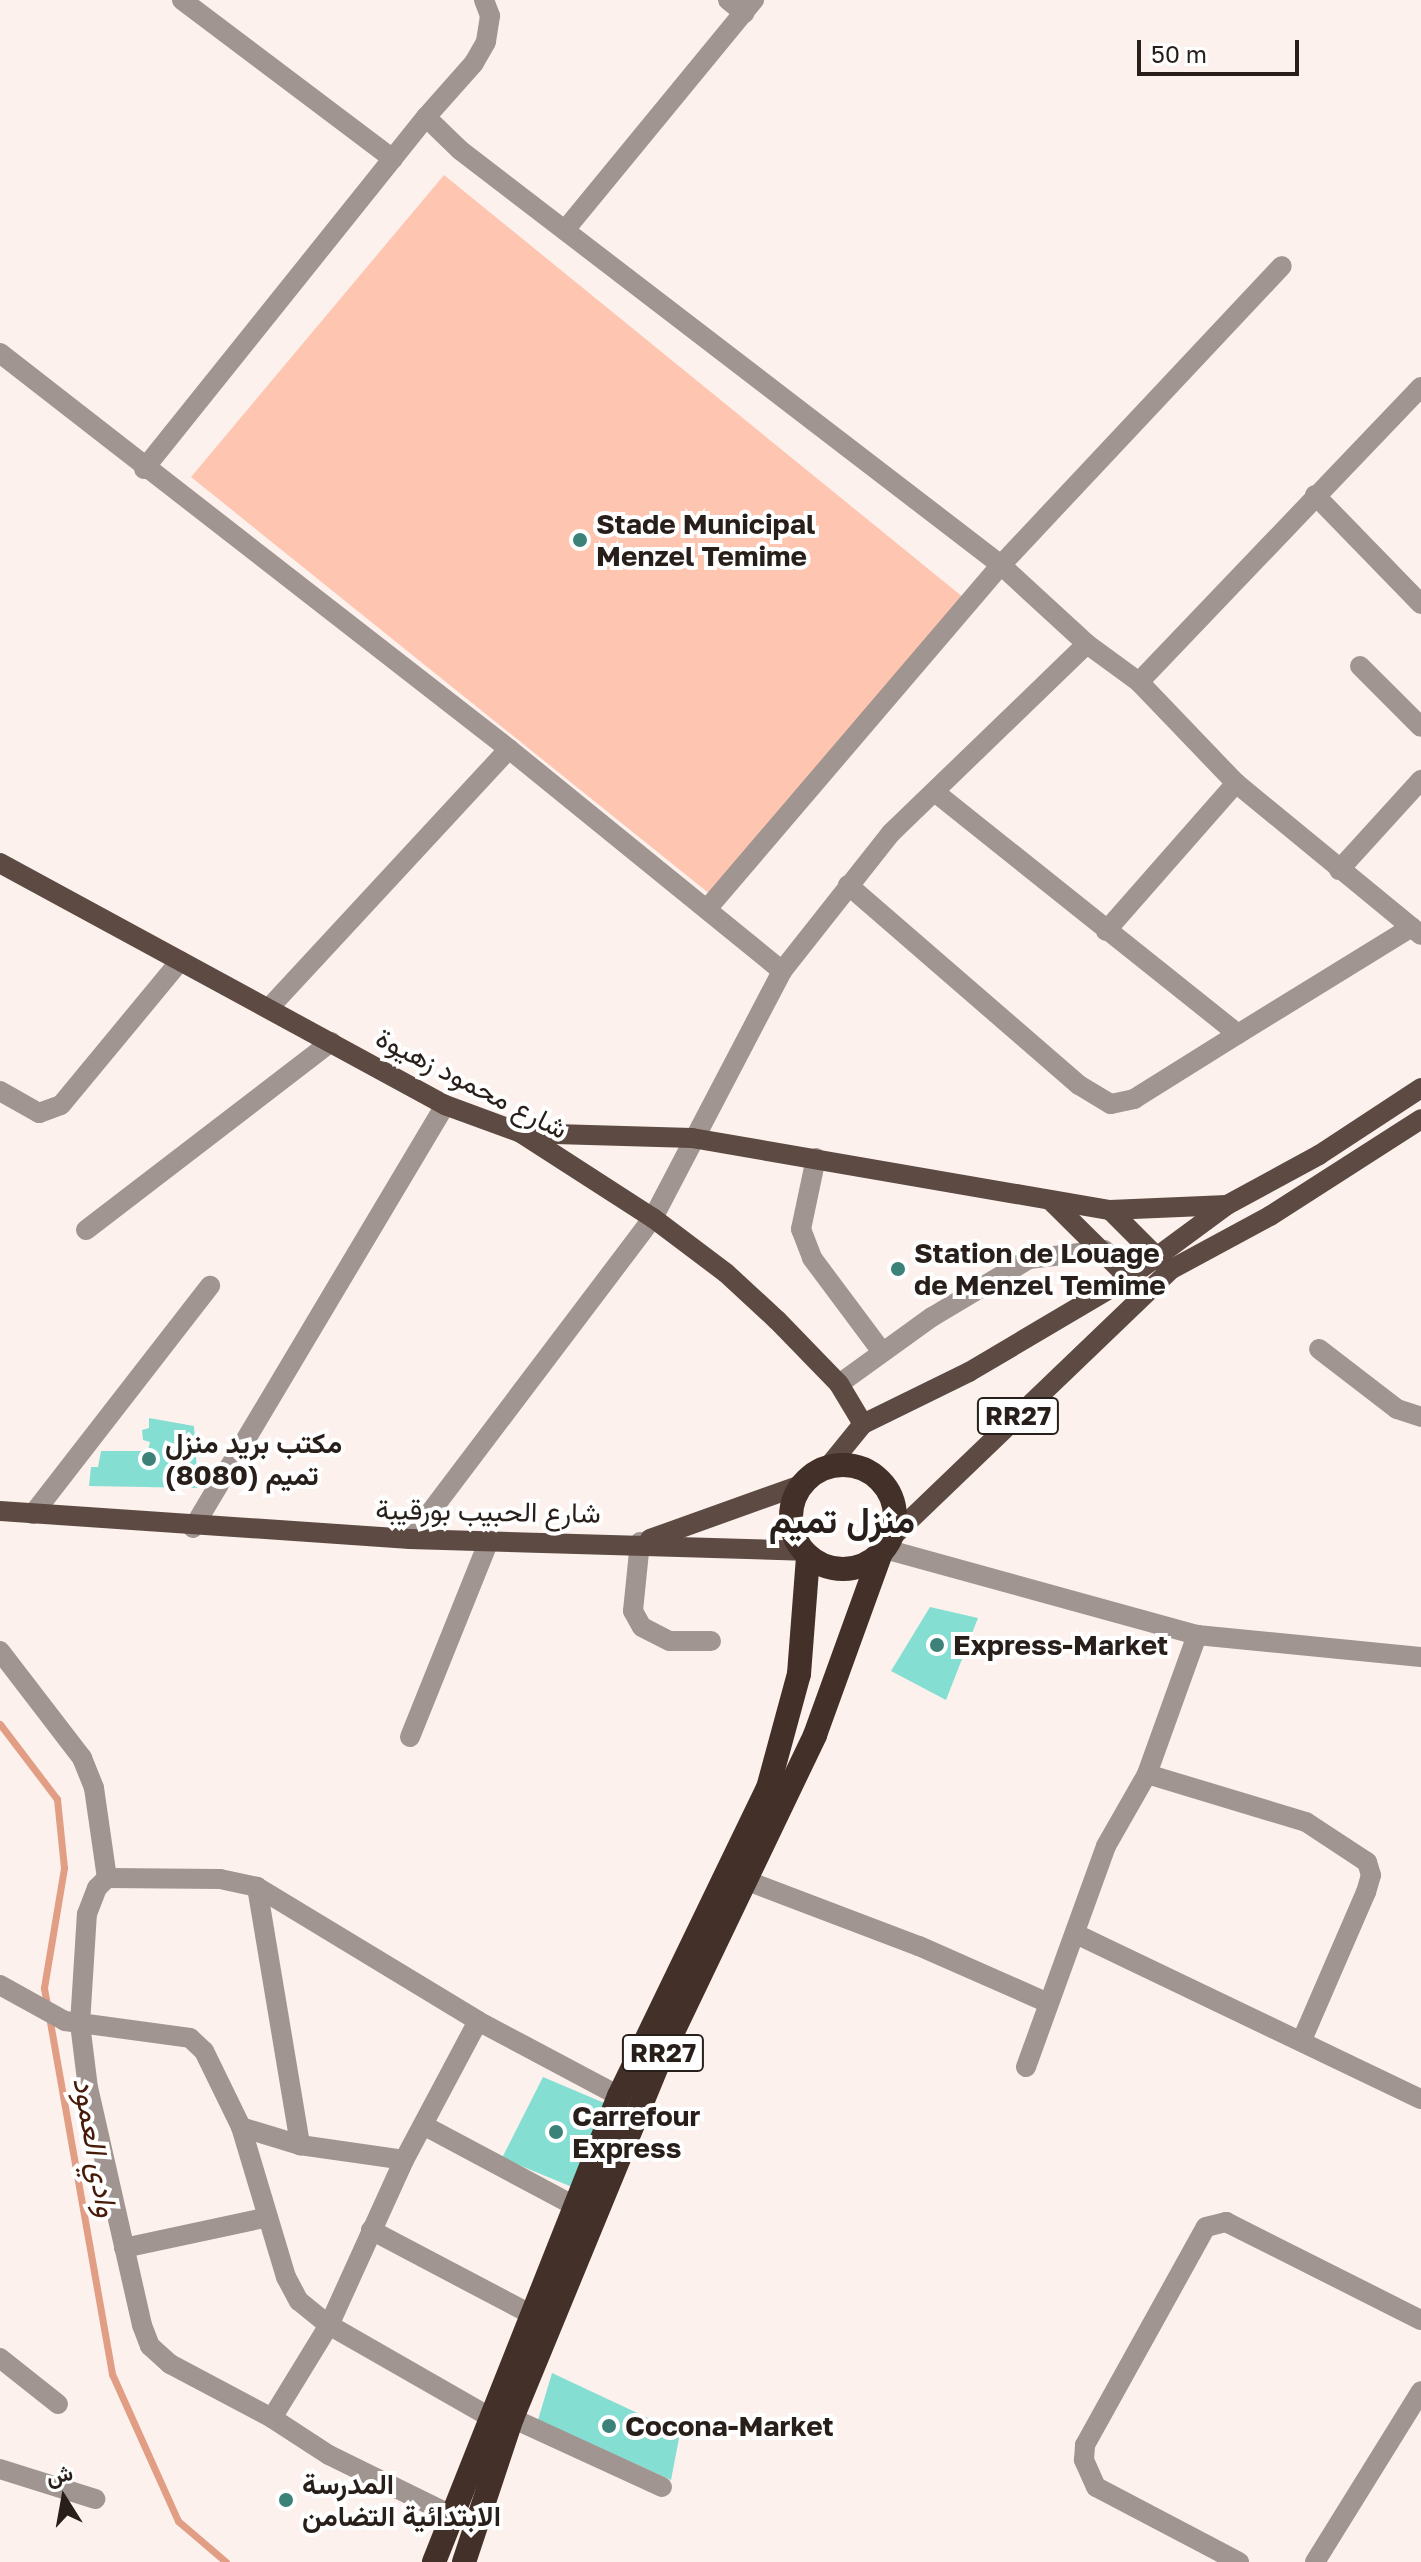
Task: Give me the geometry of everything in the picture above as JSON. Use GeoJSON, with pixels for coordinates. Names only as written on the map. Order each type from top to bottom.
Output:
{"type":"FeatureCollection","features":[{"type":"Feature","properties":{"kind":"highway","name":"RR27"},"geometry":{"type":"LineString","coordinates":[[434,2562],[451,2515],[504,2421],[658,2063],[815,1735],[885,1547],[894,1505],[882,1483],[861,1468],[828,1467],[801,1485],[790,1518],[806,1554],[799,1674],[768,1788],[619,2096],[532,2315],[504,2421],[464,2562]]}},
{"type":"Feature","properties":{"kind":"highway","name":"RR27"},"geometry":{"type":"LineString","coordinates":[[806,1554],[822,1565],[853,1568],[885,1547]]}},
{"type":"Feature","properties":{"kind":"main road","name":"شارع محمود زهيوة"},"geometry":{"type":"LineString","coordinates":[[0,863],[445,1105],[521,1133],[653,1218],[726,1273],[839,1384],[863,1424]]}},
{"type":"Feature","properties":{"kind":"main road","name":"RR27"},"geometry":{"type":"LineString","coordinates":[[885,1547],[1136,1285],[1227,1205],[1319,1155],[1421,1088]]}},
{"type":"Feature","properties":{"kind":"main road","name":"RR27"},"geometry":{"type":"LineString","coordinates":[[1164,1263],[1270,1216],[1421,1119]]}},
{"type":"Feature","properties":{"kind":"main road"},"geometry":{"type":"LineString","coordinates":[[521,1133],[692,1138],[1110,1210],[1227,1205]]}},
{"type":"Feature","properties":{"kind":"main road"},"geometry":{"type":"LineString","coordinates":[[1051,1201],[1104,1250],[1136,1285]]}},
{"type":"Feature","properties":{"kind":"main road"},"geometry":{"type":"LineString","coordinates":[[1110,1210],[1164,1263]]}},
{"type":"Feature","properties":{"kind":"main road","name":"RR27"},"geometry":{"type":"LineString","coordinates":[[828,1467],[863,1424],[1136,1285]]}},
{"type":"Feature","properties":{"kind":"main road","name":"شارع الحبيب بورقيبة"},"geometry":{"type":"LineString","coordinates":[[640,1542],[801,1485]]}},
{"type":"Feature","properties":{"kind":"main road","name":"شارع الحبيب بورقيبة"},"geometry":{"type":"LineString","coordinates":[[0,1511],[193,1528],[410,1539],[640,1542],[806,1554]]}},
{"type":"Feature","properties":{"kind":"street"},"geometry":{"type":"LineString","coordinates":[[182,0],[393,159]]}},
{"type":"Feature","properties":{"kind":"street"},"geometry":{"type":"LineString","coordinates":[[144,469],[426,117],[474,63],[486,42],[487,8],[505,0]]}},
{"type":"Feature","properties":{"kind":"street"},"geometry":{"type":"LineString","coordinates":[[565,230],[742,4]]}},
{"type":"Feature","properties":{"kind":"street"},"geometry":{"type":"LineString","coordinates":[[426,117],[460,150],[1001,565],[1087,644],[1139,682],[1236,783],[1416,931],[1238,1034],[1134,1099],[1111,1104],[1079,1085],[848,885]]}},
{"type":"Feature","properties":{"kind":"street"},"geometry":{"type":"LineString","coordinates":[[707,909],[1001,565],[1282,266]]}},
{"type":"Feature","properties":{"kind":"street"},"geometry":{"type":"LineString","coordinates":[[0,353],[144,469],[509,749],[782,971]]}},
{"type":"Feature","properties":{"kind":"street"},"geometry":{"type":"LineString","coordinates":[[1139,682],[1421,387]]}},
{"type":"Feature","properties":{"kind":"street"},"geometry":{"type":"LineString","coordinates":[[1315,495],[1421,604]]}},
{"type":"Feature","properties":{"kind":"street"},"geometry":{"type":"LineString","coordinates":[[410,1539],[653,1218],[692,1138],[782,971],[891,833],[936,793],[1087,644]]}},
{"type":"Feature","properties":{"kind":"street"},"geometry":{"type":"LineString","coordinates":[[1360,666],[1421,727]]}},
{"type":"Feature","properties":{"kind":"street"},"geometry":{"type":"LineString","coordinates":[[269,1008],[509,749]]}},
{"type":"Feature","properties":{"kind":"street"},"geometry":{"type":"LineString","coordinates":[[1339,870],[1421,780]]}},
{"type":"Feature","properties":{"kind":"street"},"geometry":{"type":"LineString","coordinates":[[1106,931],[1236,783]]}},
{"type":"Feature","properties":{"kind":"street"},"geometry":{"type":"LineString","coordinates":[[936,793],[1238,1034]]}},
{"type":"Feature","properties":{"kind":"street"},"geometry":{"type":"LineString","coordinates":[[0,1091],[39,1113],[61,1105],[180,961]]}},
{"type":"Feature","properties":{"kind":"street"},"geometry":{"type":"LineString","coordinates":[[86,1230],[331,1042]]}},
{"type":"Feature","properties":{"kind":"street"},"geometry":{"type":"LineString","coordinates":[[193,1528],[445,1105]]}},
{"type":"Feature","properties":{"kind":"street"},"geometry":{"type":"LineString","coordinates":[[816,1158],[801,1229],[812,1258],[882,1352]]}},
{"type":"Feature","properties":{"kind":"street"},"geometry":{"type":"LineString","coordinates":[[839,1384],[882,1352],[1029,1259],[1104,1250]]}},
{"type":"Feature","properties":{"kind":"street"},"geometry":{"type":"LineString","coordinates":[[33,1514],[210,1286]]}},
{"type":"Feature","properties":{"kind":"street"},"geometry":{"type":"LineString","coordinates":[[1319,1349],[1397,1409],[1421,1417]]}},
{"type":"Feature","properties":{"kind":"street"},"geometry":{"type":"LineString","coordinates":[[410,1737],[489,1540]]}},
{"type":"Feature","properties":{"kind":"street"},"geometry":{"type":"LineString","coordinates":[[640,1542],[633,1611],[642,1627],[670,1641],[711,1641]]}},
{"type":"Feature","properties":{"kind":"street"},"geometry":{"type":"LineString","coordinates":[[885,1547],[1197,1635],[1421,1657]]}},
{"type":"Feature","properties":{"kind":"street"},"geometry":{"type":"LineString","coordinates":[[1026,2067],[1046,2002],[1076,1934],[1106,1846],[1147,1774],[1197,1635]]}},
{"type":"Feature","properties":{"kind":"street"},"geometry":{"type":"LineString","coordinates":[[0,1651],[82,1758],[94,1788],[107,1878]]}},
{"type":"Feature","properties":{"kind":"street"},"geometry":{"type":"LineString","coordinates":[[1147,1774],[1306,1822],[1367,1862],[1371,1875],[1366,1892],[1302,2040]]}},
{"type":"Feature","properties":{"kind":"street"},"geometry":{"type":"LineString","coordinates":[[451,2515],[329,2455],[272,2418],[170,2364],[150,2346],[72,2022],[87,1914],[97,1888],[107,1878],[220,1879],[257,1887],[478,2021],[619,2096]]}},
{"type":"Feature","properties":{"kind":"street"},"geometry":{"type":"LineString","coordinates":[[745,1880],[919,1946],[1046,2002]]}},
{"type":"Feature","properties":{"kind":"street"},"geometry":{"type":"LineString","coordinates":[[257,1887],[300,2145]]}},
{"type":"Feature","properties":{"kind":"street"},"geometry":{"type":"LineString","coordinates":[[1076,1934],[1421,2099]]}},
{"type":"Feature","properties":{"kind":"street"},"geometry":{"type":"LineString","coordinates":[[0,1985],[18,1998],[72,2022],[190,2038],[204,2051],[241,2127],[286,2277],[305,2307],[329,2325],[504,2421],[662,2487]]}},
{"type":"Feature","properties":{"kind":"street"},"geometry":{"type":"LineString","coordinates":[[272,2418],[329,2325],[404,2160],[478,2021]]}},
{"type":"Feature","properties":{"kind":"street"},"geometry":{"type":"LineString","coordinates":[[423,2125],[575,2206]]}},
{"type":"Feature","properties":{"kind":"street"},"geometry":{"type":"LineString","coordinates":[[241,2127],[300,2145],[404,2160]]}},
{"type":"Feature","properties":{"kind":"street"},"geometry":{"type":"LineString","coordinates":[[124,2248],[268,2217]]}},
{"type":"Feature","properties":{"kind":"street"},"geometry":{"type":"LineString","coordinates":[[1239,2562],[1096,2487],[1084,2460],[1085,2445],[1206,2227],[1216,2220],[1226,2222],[1421,2320]]}},
{"type":"Feature","properties":{"kind":"street"},"geometry":{"type":"LineString","coordinates":[[371,2230],[532,2315]]}},
{"type":"Feature","properties":{"kind":"street"},"geometry":{"type":"LineString","coordinates":[[0,2358],[58,2404]]}},
{"type":"Feature","properties":{"kind":"street"},"geometry":{"type":"LineString","coordinates":[[1315,2562],[1421,2391]]}},
{"type":"Feature","properties":{"kind":"street"},"geometry":{"type":"LineString","coordinates":[[0,2469],[95,2499]]}},
{"type":"Feature","properties":{"kind":"shaded area","name":"Stade Municipal Menzel Temime"},"geometry":{"type":"Polygon","coordinates":[[[444,175],[969,602],[721,903],[191,477],[444,175]]]}},
{"type":"Feature","properties":{"kind":"building","name":"مكتب بريد منزل تميم (8080)"},"geometry":{"type":"Polygon","coordinates":[[[149,1418],[194,1426],[198,1488],[89,1486],[91,1467],[98,1467],[101,1451],[148,1451],[150,1442],[143,1440],[142,1430],[149,1428],[149,1418]]]}},
{"type":"Feature","properties":{"kind":"building","name":"Express-Market"},"geometry":{"type":"Polygon","coordinates":[[[930,1607],[978,1618],[946,1700],[891,1671],[930,1607]]]}},
{"type":"Feature","properties":{"kind":"building","name":"Carrefour Express"},"geometry":{"type":"Polygon","coordinates":[[[543,2077],[609,2105],[572,2187],[502,2158],[543,2077]]]}},
{"type":"Feature","properties":{"kind":"building","name":"Cocona-Market"},"geometry":{"type":"Polygon","coordinates":[[[552,2373],[680,2433],[671,2480],[538,2420],[552,2373]]]}},
{"type":"Feature","properties":{"kind":"waterway","name":"وادي العمود"},"geometry":{"type":"LineString","coordinates":[[0,1724],[57,1799],[64,1868],[44,1988],[112,2374],[178,2521],[226,2562]]}},
{"type":"Feature","properties":{"kind":"place","name":"Stade Municipal Menzel Temime"},"geometry":{"type":"Point","coordinates":[580,540]}},
{"type":"Feature","properties":{"kind":"place","name":"Station de Louage de Menzel Temime"},"geometry":{"type":"Point","coordinates":[898,1269]}},
{"type":"Feature","properties":{"kind":"place","name":"مكتب بريد منزل تميم (8080)"},"geometry":{"type":"Point","coordinates":[149,1459]}},
{"type":"Feature","properties":{"kind":"place","name":"Express-Market"},"geometry":{"type":"Point","coordinates":[937,1645]}},
{"type":"Feature","properties":{"kind":"place","name":"Carrefour Express"},"geometry":{"type":"Point","coordinates":[556,2132]}},
{"type":"Feature","properties":{"kind":"place","name":"Cocona-Market"},"geometry":{"type":"Point","coordinates":[609,2426]}},
{"type":"Feature","properties":{"kind":"place","name":"المدرسة الابتدائية التضامن"},"geometry":{"type":"Point","coordinates":[286,2500]}},
{"type":"Feature","properties":{"kind":"district","name":"منزل تميم"},"geometry":{"type":"Point","coordinates":[842,1520]}}]}
